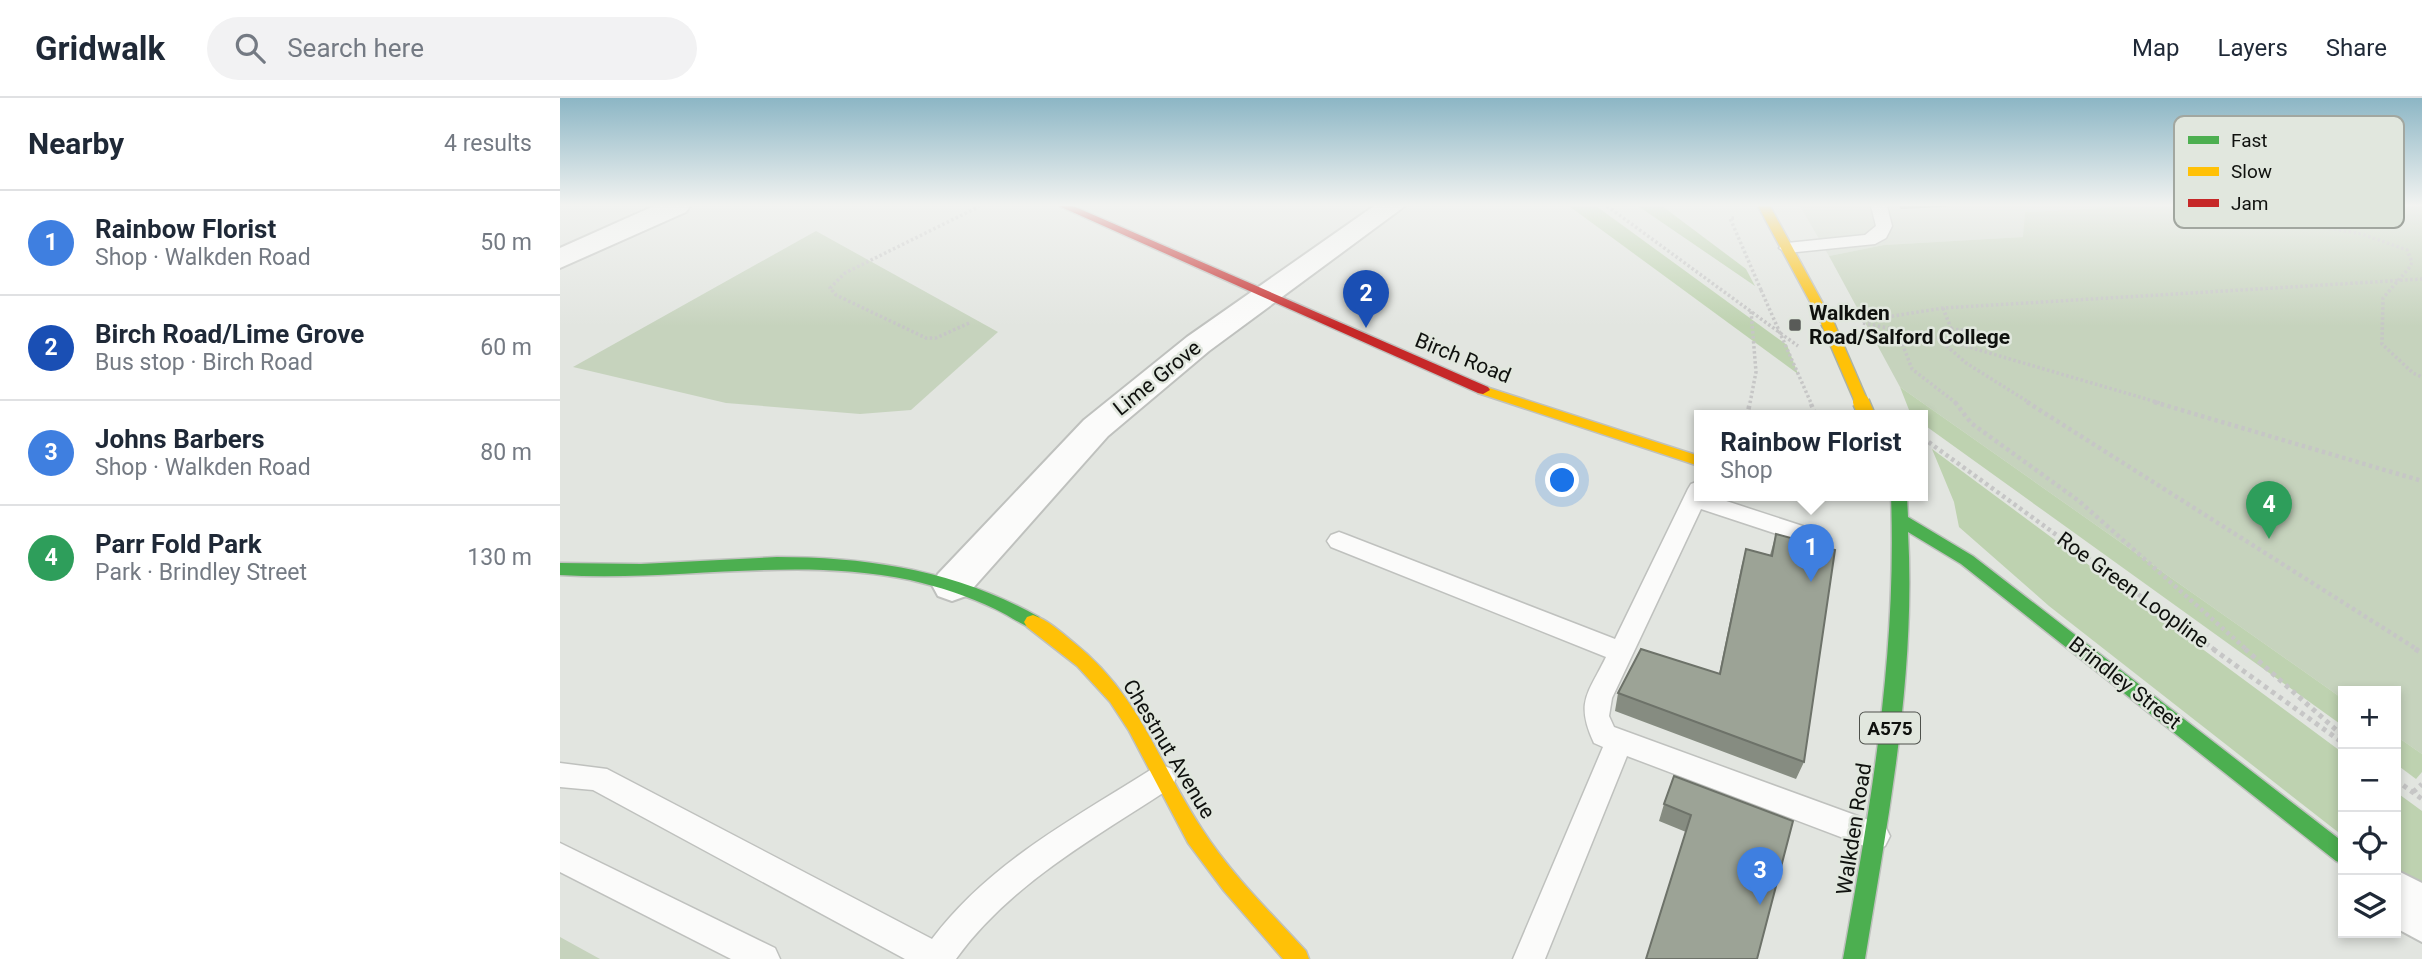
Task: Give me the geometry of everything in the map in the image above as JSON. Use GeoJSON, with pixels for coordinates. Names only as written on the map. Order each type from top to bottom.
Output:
{"type":"FeatureCollection","features":[{"type":"Feature","properties":{"kind":"street","name":"Birch Road"},"geometry":{"type":"LineString","coordinates":[[1154,246],[1469,385],[1694,459]]}},
{"type":"Feature","properties":{"kind":"street","name":"Lime Grove"},"geometry":{"type":"LineString","coordinates":[[952,585],[1059,464],[1096,428],[1198,344],[1335,246]]}},
{"type":"Feature","properties":{"kind":"street"},"geometry":{"type":"LineString","coordinates":[[1787,247],[1827,322],[1864,410]]}},
{"type":"Feature","properties":{"kind":"street","name":"Walkden Road"},"geometry":{"type":"LineString","coordinates":[[1854,959],[1875,836],[1902,636],[1900,501]]}},
{"type":"Feature","properties":{"kind":"street","name":"Brindley Street"},"geometry":{"type":"LineString","coordinates":[[1902,521],[1967,560],[2338,850]]}},
{"type":"Feature","properties":{"kind":"street","name":"Chestnut Avenue"},"geometry":{"type":"LineString","coordinates":[[560,569],[628,573],[806,563],[881,568],[952,585],[1017,612],[1091,667],[1122,704],[1211,859],[1298,959]]}},
{"type":"Feature","properties":{"kind":"street"},"geometry":{"type":"LineString","coordinates":[[2401,899],[2422,915]]}},
{"type":"Feature","properties":{"kind":"lane"},"geometry":{"type":"LineString","coordinates":[[1787,247],[1797,246]]}},
{"type":"Feature","properties":{"kind":"lane"},"geometry":{"type":"LineString","coordinates":[[1694,500],[1599,698],[1596,716],[1604,735],[1875,836]]}},
{"type":"Feature","properties":{"kind":"lane"},"geometry":{"type":"LineString","coordinates":[[1715,501],[1813,538]]}},
{"type":"Feature","properties":{"kind":"lane"},"geometry":{"type":"LineString","coordinates":[[1339,541],[1622,652]]}},
{"type":"Feature","properties":{"kind":"lane"},"geometry":{"type":"LineString","coordinates":[[1529,959],[1619,741]]}},
{"type":"Feature","properties":{"kind":"lane"},"geometry":{"type":"LineString","coordinates":[[560,775],[597,778],[937,959],[962,925],[1017,872],[1163,778]]}},
{"type":"Feature","properties":{"kind":"lane"},"geometry":{"type":"LineString","coordinates":[[560,857],[764,959]]}},
{"type":"Feature","properties":{"kind":"path"},"geometry":{"type":"LineString","coordinates":[[900,246],[845,274],[830,288],[836,295],[926,338],[936,338],[969,323]]}},
{"type":"Feature","properties":{"kind":"path"},"geometry":{"type":"LineString","coordinates":[[1662,246],[1806,351]]}},
{"type":"Feature","properties":{"kind":"path"},"geometry":{"type":"LineString","coordinates":[[1743,246],[1814,410]]}},
{"type":"Feature","properties":{"kind":"path"},"geometry":{"type":"LineString","coordinates":[[2399,246],[2407,250],[2412,262],[2404,279],[2390,286],[2379,310],[2382,344],[2422,377]]}},
{"type":"Feature","properties":{"kind":"path"},"geometry":{"type":"LineString","coordinates":[[2422,279],[1943,308],[1858,322],[1938,338],[2422,481]]}},
{"type":"Feature","properties":{"kind":"path"},"geometry":{"type":"LineString","coordinates":[[1943,308],[1958,345]]}},
{"type":"Feature","properties":{"kind":"path"},"geometry":{"type":"LineString","coordinates":[[1748,410],[1756,372],[1751,311]]}},
{"type":"Feature","properties":{"kind":"path"},"geometry":{"type":"LineString","coordinates":[[1951,329],[1980,332]]}},
{"type":"Feature","properties":{"kind":"path"},"geometry":{"type":"LineString","coordinates":[[1897,330],[1912,369],[1952,398],[1971,423],[2079,500],[2338,732]]}},
{"type":"Feature","properties":{"kind":"path"},"geometry":{"type":"LineString","coordinates":[[1938,338],[1965,363],[2422,653]]}},
{"type":"Feature","properties":{"kind":"path","name":"Roe Green Loopline"},"geometry":{"type":"LineString","coordinates":[[1928,442],[2338,739]]}},
{"type":"Feature","properties":{"kind":"path"},"geometry":{"type":"LineString","coordinates":[[2401,784],[2422,799]]}},
{"type":"Feature","properties":{"kind":"path"},"geometry":{"type":"LineString","coordinates":[[2413,792],[2422,784]]}},
{"type":"Feature","properties":{"kind":"shaded area"},"geometry":{"type":"Polygon","coordinates":[[[1823,246],[1878,246],[1829,256],[1823,246]]]}},
{"type":"Feature","properties":{"kind":"green space"},"geometry":{"type":"Polygon","coordinates":[[[789,246],[843,246],[998,332],[911,410],[860,414],[726,403],[573,367],[789,246]]]}},
{"type":"Feature","properties":{"kind":"green space"},"geometry":{"type":"Polygon","coordinates":[[[1624,246],[1651,246],[1787,345],[1798,374],[1624,246]]]}},
{"type":"Feature","properties":{"kind":"green space"},"geometry":{"type":"Polygon","coordinates":[[[1697,246],[1716,246],[1746,269],[1755,286],[1697,246]]]}},
{"type":"Feature","properties":{"kind":"green space"},"geometry":{"type":"Polygon","coordinates":[[[1878,246],[2422,246],[2422,754],[2401,739],[2401,686],[2338,686],[2338,695],[1900,387],[1829,256],[1878,246]]]}},
{"type":"Feature","properties":{"kind":"green space"},"geometry":{"type":"Polygon","coordinates":[[[1900,387],[2338,695],[2338,722],[1928,428],[1928,410],[1909,410],[1900,387]]]}},
{"type":"Feature","properties":{"kind":"green space"},"geometry":{"type":"Polygon","coordinates":[[[1932,449],[2338,749],[2338,832],[2049,606],[1959,527],[1954,502],[1932,449]]]}},
{"type":"Feature","properties":{"kind":"green space"},"geometry":{"type":"Polygon","coordinates":[[[2401,739],[2422,754],[2422,772],[2416,779],[2401,768],[2401,739]]]}},
{"type":"Feature","properties":{"kind":"green space"},"geometry":{"type":"Polygon","coordinates":[[[2401,796],[2422,811],[2422,898],[2401,881],[2401,796]]]}},
{"type":"Feature","properties":{"kind":"green space"},"geometry":{"type":"Polygon","coordinates":[[[560,937],[600,959],[560,959],[560,937]]]}},
{"type":"Feature","properties":{"kind":"building"},"geometry":{"type":"Polygon","coordinates":[[[1776,534],[1835,550],[1804,762],[1618,693],[1641,649],[1720,674],[1746,549],[1772,556],[1776,534]]]}},
{"type":"Feature","properties":{"kind":"building"},"geometry":{"type":"Polygon","coordinates":[[[1674,776],[1793,821],[1757,959],[1646,959],[1691,815],[1664,804],[1674,776]]]}},
{"type":"Feature","properties":{"kind":"traffic: fast"},"geometry":{"type":"LineString","coordinates":[[1854,959],[1883,786],[1897,671],[1902,555],[1899,501]]}},
{"type":"Feature","properties":{"kind":"traffic: fast"},"geometry":{"type":"LineString","coordinates":[[1902,521],[1967,560],[2338,850]]}},
{"type":"Feature","properties":{"kind":"traffic: fast"},"geometry":{"type":"LineString","coordinates":[[560,569],[641,570],[777,563],[877,568],[943,582],[1005,606],[1033,622]]}},
{"type":"Feature","properties":{"kind":"traffic: slow"},"geometry":{"type":"LineString","coordinates":[[1786,246],[1827,322]]}},
{"type":"Feature","properties":{"kind":"traffic: slow"},"geometry":{"type":"LineString","coordinates":[[1827,322],[1864,410]]}},
{"type":"Feature","properties":{"kind":"traffic: slow"},"geometry":{"type":"LineString","coordinates":[[1483,390],[1694,459]]}},
{"type":"Feature","properties":{"kind":"traffic: slow"},"geometry":{"type":"LineString","coordinates":[[1033,622],[1084,661],[1117,697],[1195,836],[1231,884],[1298,959]]}},
{"type":"Feature","properties":{"kind":"traffic: jam"},"geometry":{"type":"LineString","coordinates":[[1156,246],[1483,390]]}},
{"type":"Feature","properties":{"kind":"place","name":"Walkden Road/Salford College"},"geometry":{"type":"Point","coordinates":[1795,325]}},
{"type":"Feature","properties":{"kind":"place","name":"Birch Road/Lime Grove"},"geometry":{"type":"Point","coordinates":[1366,328]}},
{"type":"Feature","properties":{"kind":"place","name":"Parr Fold Park"},"geometry":{"type":"Point","coordinates":[2269,539]}},
{"type":"Feature","properties":{"kind":"place","name":"Rainbow Florist"},"geometry":{"type":"Point","coordinates":[1811,582]}},
{"type":"Feature","properties":{"kind":"place","name":"Johns Barbers"},"geometry":{"type":"Point","coordinates":[1760,905]}}]}
